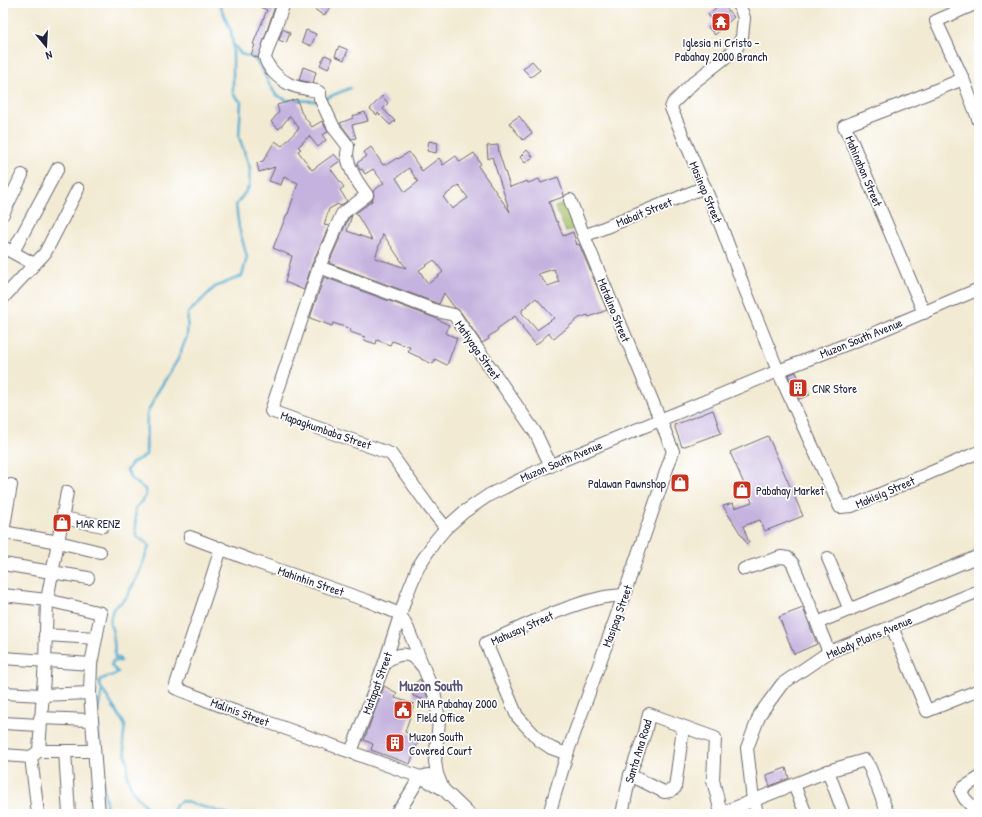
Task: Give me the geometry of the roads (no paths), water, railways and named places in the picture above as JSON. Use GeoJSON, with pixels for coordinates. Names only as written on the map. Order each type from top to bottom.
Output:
{"type":"FeatureCollection","features":[{"type":"Feature","properties":{"kind":"street"},"geometry":{"type":"LineString","coordinates":[[284,3],[265,57],[267,64],[290,84],[317,91],[334,128],[348,146],[348,162],[357,181],[367,195],[342,214],[319,267]]}},
{"type":"Feature","properties":{"kind":"street","name":"Masinop Street"},"geometry":{"type":"LineString","coordinates":[[737,3],[740,6],[744,18],[742,38],[736,50],[693,83],[673,103],[671,108],[705,188],[778,371]]}},
{"type":"Feature","properties":{"kind":"street"},"geometry":{"type":"LineString","coordinates":[[977,3],[936,21],[963,79],[979,121]]}},
{"type":"Feature","properties":{"kind":"street","name":"Mahinahon Street"},"geometry":{"type":"LineString","coordinates":[[924,313],[844,126],[904,104],[963,79]]}},
{"type":"Feature","properties":{"kind":"street"},"geometry":{"type":"LineString","coordinates":[[34,264],[8,250],[58,168]]}},
{"type":"Feature","properties":{"kind":"street"},"geometry":{"type":"LineString","coordinates":[[3,214],[22,175]]}},
{"type":"Feature","properties":{"kind":"street","name":"Mabait Street"},"geometry":{"type":"LineString","coordinates":[[584,236],[705,188]]}},
{"type":"Feature","properties":{"kind":"street"},"geometry":{"type":"LineString","coordinates":[[6,290],[45,253],[78,189]]}},
{"type":"Feature","properties":{"kind":"street","name":"Matalino Street"},"geometry":{"type":"LineString","coordinates":[[570,200],[660,419]]}},
{"type":"Feature","properties":{"kind":"street","name":"Matiyaga Street"},"geometry":{"type":"LineString","coordinates":[[319,267],[437,311],[454,315],[536,432],[551,466]]}},
{"type":"Feature","properties":{"kind":"street","name":"Mapagkumbaba Street"},"geometry":{"type":"LineString","coordinates":[[319,267],[271,411],[391,454],[446,528]]}},
{"type":"Feature","properties":{"kind":"street","name":"Muzon South Avenue"},"geometry":{"type":"LineString","coordinates":[[400,614],[418,567],[432,545],[446,528],[464,512],[489,495],[516,481],[660,419],[778,371],[855,342],[979,289]]}},
{"type":"Feature","properties":{"kind":"street","name":"Makisig Street"},"geometry":{"type":"LineString","coordinates":[[778,371],[840,507],[852,506],[979,452]]}},
{"type":"Feature","properties":{"kind":"street","name":"Masipag Street"},"geometry":{"type":"LineString","coordinates":[[549,814],[567,754],[624,595],[673,451],[660,419]]}},
{"type":"Feature","properties":{"kind":"street"},"geometry":{"type":"LineString","coordinates":[[11,485],[3,532],[58,542],[100,552]]}},
{"type":"Feature","properties":{"kind":"street"},"geometry":{"type":"LineString","coordinates":[[38,814],[35,754],[40,722],[45,661],[46,600],[67,492]]}},
{"type":"Feature","properties":{"kind":"street"},"geometry":{"type":"LineString","coordinates":[[62,518],[103,526]]}},
{"type":"Feature","properties":{"kind":"street","name":"Mahinhin Street"},"geometry":{"type":"LineString","coordinates":[[190,537],[400,614]]}},
{"type":"Feature","properties":{"kind":"street","name":"Malinis Street"},"geometry":{"type":"LineString","coordinates":[[221,548],[207,595],[190,640],[175,688],[234,711],[420,777],[443,789]]}},
{"type":"Feature","properties":{"kind":"street"},"geometry":{"type":"LineString","coordinates":[[817,623],[979,556]]}},
{"type":"Feature","properties":{"kind":"street"},"geometry":{"type":"LineString","coordinates":[[744,569],[781,557],[788,558],[793,564],[829,652]]}},
{"type":"Feature","properties":{"kind":"street"},"geometry":{"type":"LineString","coordinates":[[828,558],[850,610]]}},
{"type":"Feature","properties":{"kind":"street"},"geometry":{"type":"LineString","coordinates":[[3,564],[88,578]]}},
{"type":"Feature","properties":{"kind":"street","name":"Melody Plains Avenue"},"geometry":{"type":"LineString","coordinates":[[758,814],[753,800],[747,748],[760,714],[782,684],[829,652],[979,590]]}},
{"type":"Feature","properties":{"kind":"street"},"geometry":{"type":"LineString","coordinates":[[3,595],[46,600],[101,613],[91,664],[90,693],[99,814]]}},
{"type":"Feature","properties":{"kind":"street","name":"Mahusay Street"},"geometry":{"type":"LineString","coordinates":[[567,754],[551,748],[539,740],[518,716],[486,643],[570,608],[600,598],[624,595]]}},
{"type":"Feature","properties":{"kind":"street"},"geometry":{"type":"LineString","coordinates":[[395,814],[403,805],[420,777],[429,774],[432,769],[435,762],[439,721],[435,696],[408,629],[400,614]]}},
{"type":"Feature","properties":{"kind":"street","name":"Matapat Street"},"geometry":{"type":"LineString","coordinates":[[351,752],[385,662],[400,614]]}},
{"type":"Feature","properties":{"kind":"street"},"geometry":{"type":"LineString","coordinates":[[892,627],[927,711],[979,690]]}},
{"type":"Feature","properties":{"kind":"street"},"geometry":{"type":"LineString","coordinates":[[45,635],[96,638]]}},
{"type":"Feature","properties":{"kind":"street"},"geometry":{"type":"LineString","coordinates":[[385,662],[395,655],[407,655],[416,658],[424,669]]}},
{"type":"Feature","properties":{"kind":"street"},"geometry":{"type":"LineString","coordinates":[[3,658],[91,664]]}},
{"type":"Feature","properties":{"kind":"street"},"geometry":{"type":"LineString","coordinates":[[3,693],[42,695],[90,693]]}},
{"type":"Feature","properties":{"kind":"street","name":"Santa Ana Road"},"geometry":{"type":"LineString","coordinates":[[622,814],[630,775],[645,733],[649,714],[683,728],[715,738],[714,780],[720,814],[828,771],[865,760],[870,768],[888,814]]}},
{"type":"Feature","properties":{"kind":"street"},"geometry":{"type":"LineString","coordinates":[[3,723],[91,720]]}},
{"type":"Feature","properties":{"kind":"street"},"geometry":{"type":"LineString","coordinates":[[630,775],[664,792],[675,788],[683,728]]}},
{"type":"Feature","properties":{"kind":"street"},"geometry":{"type":"LineString","coordinates":[[3,755],[65,751],[94,751]]}},
{"type":"Feature","properties":{"kind":"street"},"geometry":{"type":"LineString","coordinates":[[65,751],[69,814]]}},
{"type":"Feature","properties":{"kind":"street"},"geometry":{"type":"LineString","coordinates":[[435,762],[443,789],[469,814]]}},
{"type":"Feature","properties":{"kind":"street"},"geometry":{"type":"LineString","coordinates":[[828,771],[844,814]]}},
{"type":"Feature","properties":{"kind":"street"},"geometry":{"type":"LineString","coordinates":[[979,778],[963,788],[961,792],[965,799],[979,814]]}},
{"type":"Feature","properties":{"kind":"street"},"geometry":{"type":"LineString","coordinates":[[794,785],[806,814]]}},
{"type":"Feature","properties":{"kind":"waterway"},"geometry":{"type":"LineString","coordinates":[[153,814],[133,792],[127,775],[128,764],[123,742],[125,725],[100,686],[99,681],[118,672],[111,666],[113,661],[121,661],[119,658],[115,658],[114,636],[110,625],[111,616],[113,609],[126,598],[138,575],[149,547],[147,543],[136,536],[135,509],[146,496],[145,489],[131,479],[127,470],[132,463],[146,455],[147,414],[157,393],[178,359],[187,336],[188,313],[215,287],[242,276],[247,257],[239,228],[236,205],[249,187],[250,168],[239,137],[241,102],[233,94],[233,45],[231,31],[219,3]]}},
{"type":"Feature","properties":{"kind":"waterway"},"geometry":{"type":"LineString","coordinates":[[234,45],[241,54],[254,58],[276,95],[287,100],[316,101]]}},
{"type":"Feature","properties":{"kind":"waterway"},"geometry":{"type":"LineString","coordinates":[[324,99],[350,88]]}},
{"type":"Feature","properties":{"kind":"waterway"},"geometry":{"type":"LineString","coordinates":[[97,714],[102,690]]}},
{"type":"Feature","properties":{"kind":"waterway"},"geometry":{"type":"LineString","coordinates":[[98,723],[103,784],[108,814]]}},
{"type":"Feature","properties":{"kind":"waterway"},"geometry":{"type":"LineString","coordinates":[[171,814],[177,804],[182,801],[228,814]]}},
{"type":"Feature","properties":{"kind":"place","name":"Iglesia ni Cristo - Pabahay 2000 Branch"},"geometry":{"type":"Point","coordinates":[721,22]}},
{"type":"Feature","properties":{"kind":"place","name":"CNR Store"},"geometry":{"type":"Point","coordinates":[798,388]}},
{"type":"Feature","properties":{"kind":"place","name":"Palawan Pawnshop"},"geometry":{"type":"Point","coordinates":[680,483]}},
{"type":"Feature","properties":{"kind":"place","name":"Pabahay Market"},"geometry":{"type":"Point","coordinates":[742,490]}},
{"type":"Feature","properties":{"kind":"place","name":"MAR RENZ"},"geometry":{"type":"Point","coordinates":[62,523]}},
{"type":"Feature","properties":{"kind":"place","name":"NHA Pabahay 2000 FIeld Office"},"geometry":{"type":"Point","coordinates":[403,710]}},
{"type":"Feature","properties":{"kind":"place","name":"Muzon South Covered Court"},"geometry":{"type":"Point","coordinates":[395,743]}},
{"type":"Feature","properties":{"kind":"district","name":"Muzon South"},"geometry":{"type":"Point","coordinates":[431,685]}}]}
